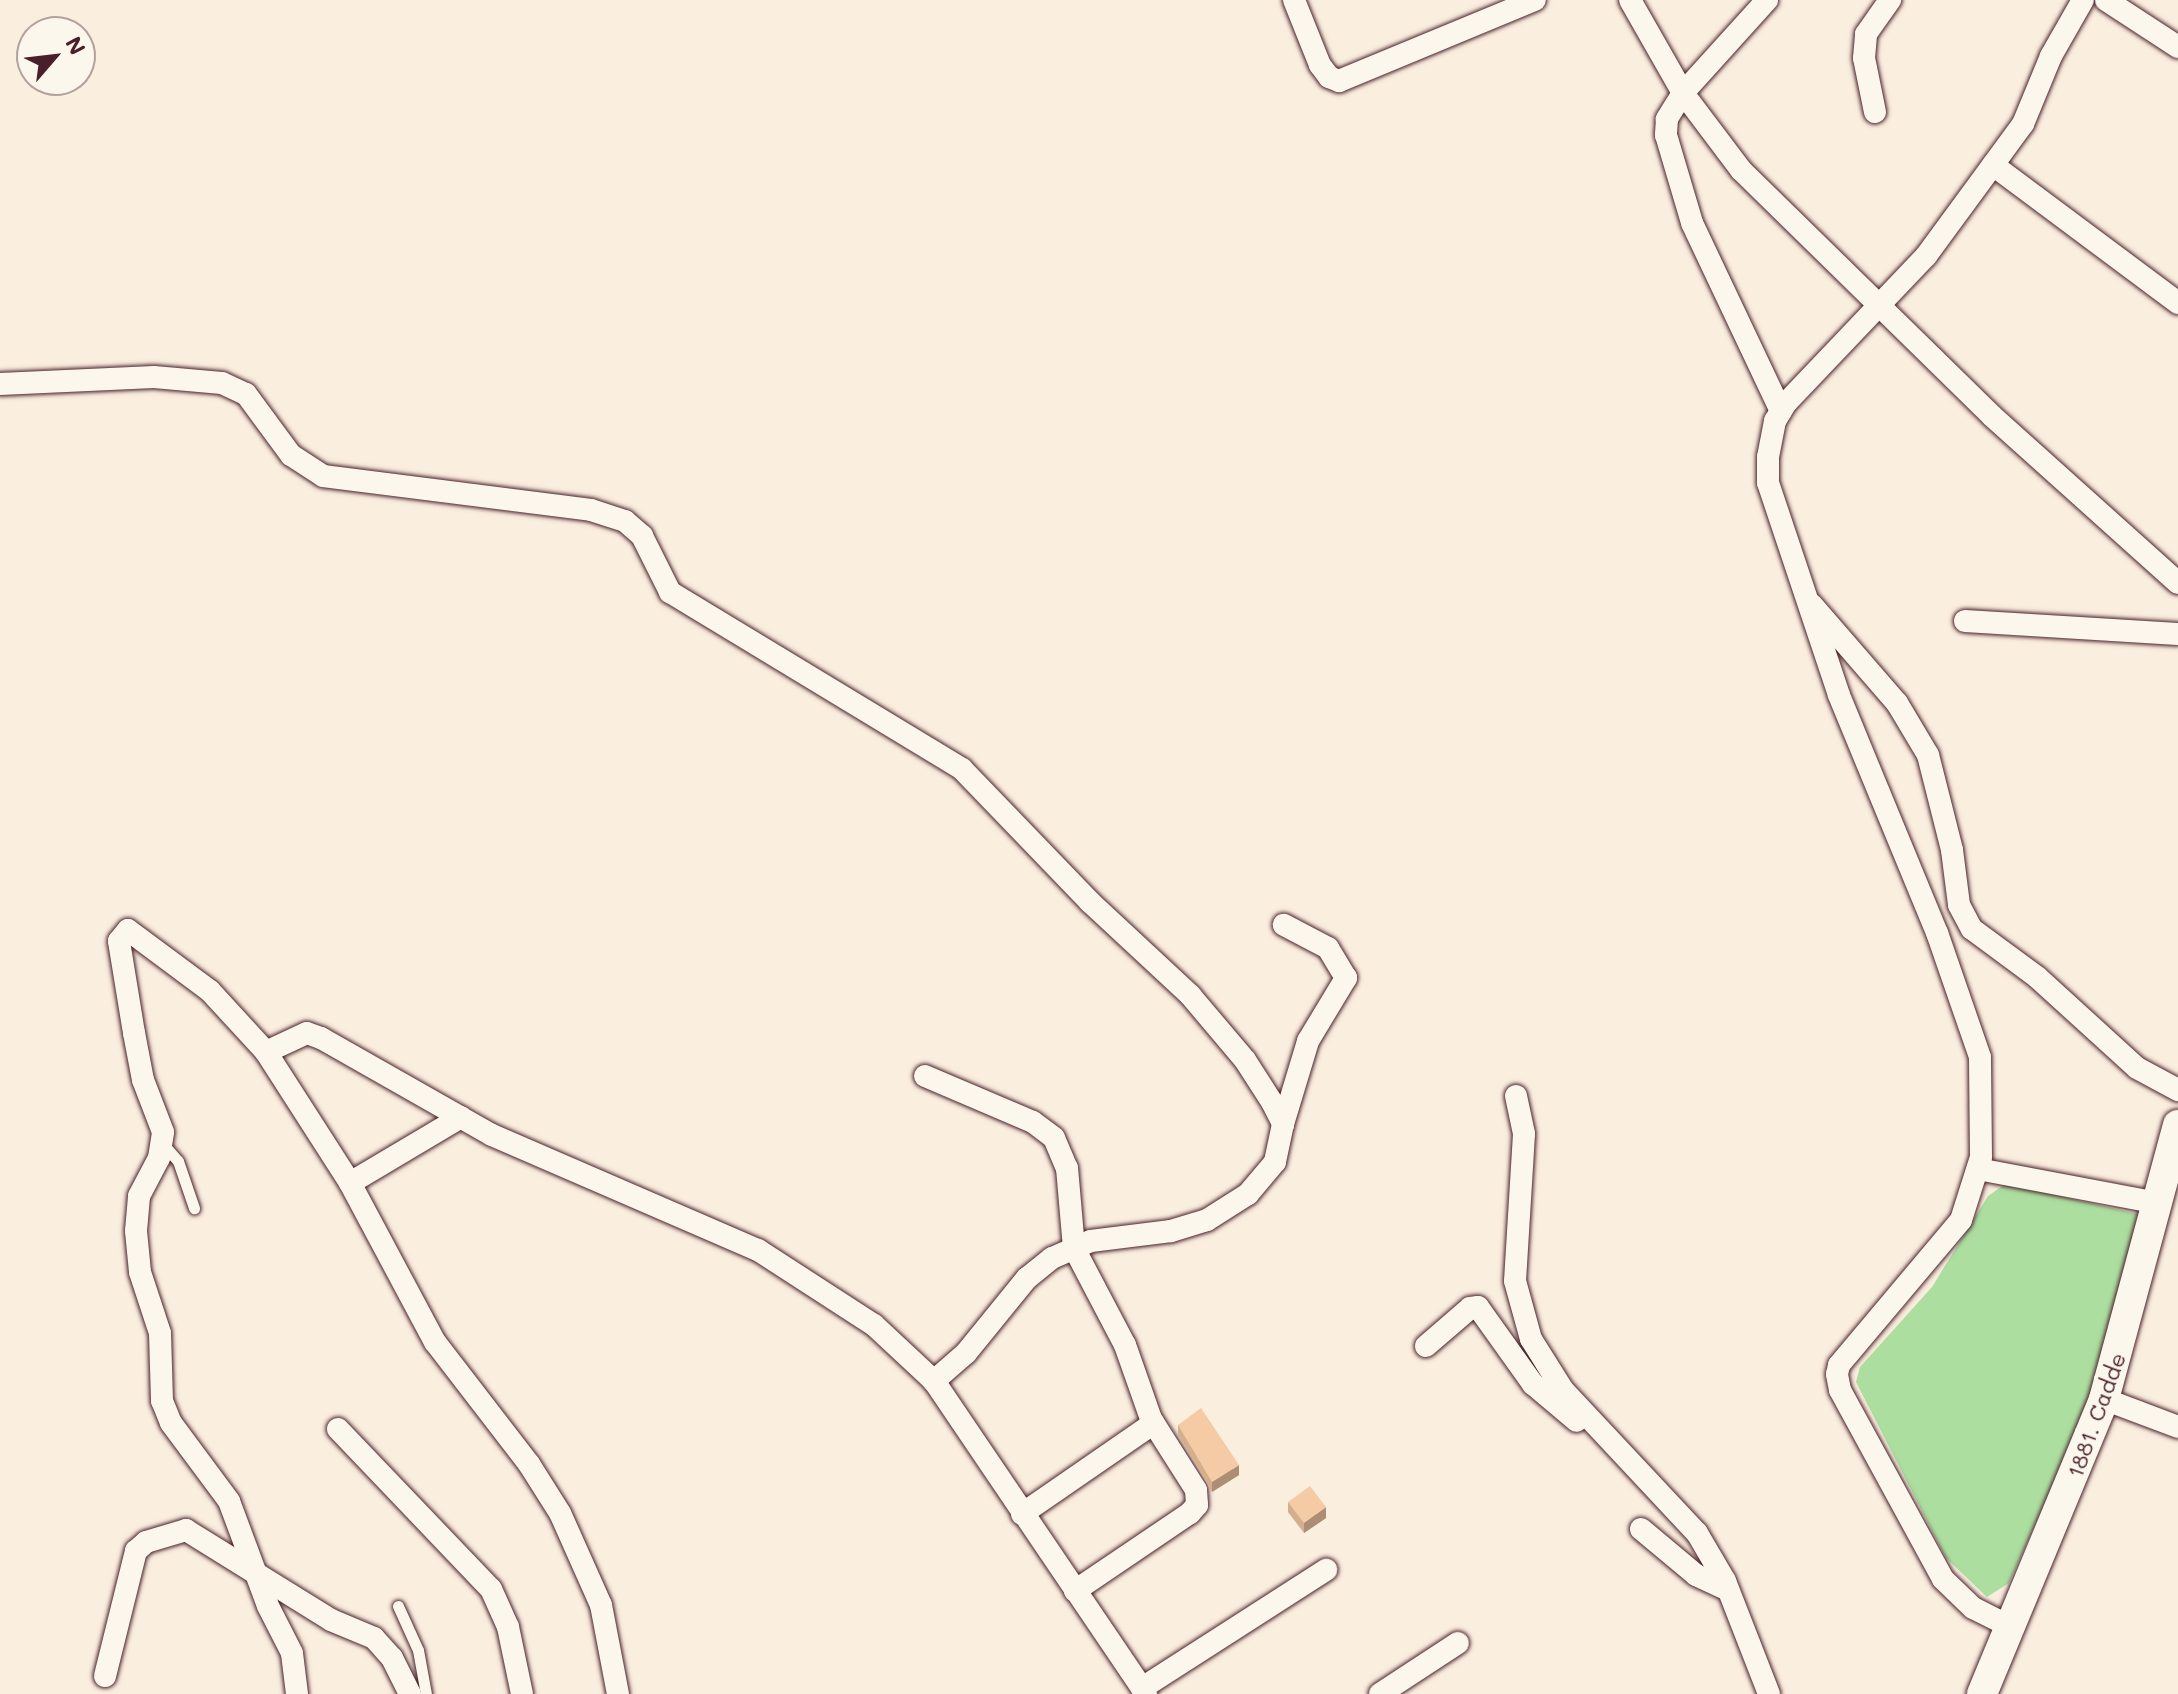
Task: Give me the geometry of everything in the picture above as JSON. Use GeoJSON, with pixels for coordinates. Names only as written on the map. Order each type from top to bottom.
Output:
{"type":"FeatureCollection","features":[{"type":"Feature","properties":{"kind":"street"},"geometry":{"type":"LineString","coordinates":[[1294,0],[1320,65],[1329,77],[1339,81],[1535,0]]}},
{"type":"Feature","properties":{"kind":"street"},"geometry":{"type":"LineString","coordinates":[[1630,0],[1683,93],[1741,170],[1992,416],[2178,583]]}},
{"type":"Feature","properties":{"kind":"street"},"geometry":{"type":"LineString","coordinates":[[1767,0],[1683,93],[1667,119],[1666,135],[1680,192],[1781,411]]}},
{"type":"Feature","properties":{"kind":"street"},"geometry":{"type":"LineString","coordinates":[[1875,112],[1864,58],[1866,34],[1890,0]]}},
{"type":"Feature","properties":{"kind":"street"},"geometry":{"type":"LineString","coordinates":[[2011,1627],[1973,1608],[1943,1579],[1840,1390],[1837,1374],[1853,1348],[1943,1246],[1961,1220],[1978,1169],[1983,1120],[1980,1057],[1937,933],[1839,695],[1768,483],[1770,441],[1781,411],[1926,256],[1993,165],[2023,124],[2051,56],[2083,0]]}},
{"type":"Feature","properties":{"kind":"street"},"geometry":{"type":"LineString","coordinates":[[2106,0],[2178,47]]}},
{"type":"Feature","properties":{"kind":"street"},"geometry":{"type":"LineString","coordinates":[[1993,165],[2178,303]]}},
{"type":"Feature","properties":{"kind":"street"},"geometry":{"type":"LineString","coordinates":[[0,384],[154,377],[222,383],[246,394],[291,455],[323,476],[591,510],[625,521],[642,536],[670,592],[962,769],[1073,886],[1190,995],[1245,1060],[1283,1124]]}},
{"type":"Feature","properties":{"kind":"street"},"geometry":{"type":"LineString","coordinates":[[1810,604],[1897,703],[1928,755],[1965,919],[2137,1068],[2178,1090]]}},
{"type":"Feature","properties":{"kind":"street"},"geometry":{"type":"LineString","coordinates":[[1965,621],[2178,634]]}},
{"type":"Feature","properties":{"kind":"street"},"geometry":{"type":"LineString","coordinates":[[1937,933],[1965,919]]}},
{"type":"Feature","properties":{"kind":"street"},"geometry":{"type":"LineString","coordinates":[[934,1381],[966,1353],[1027,1278],[1074,1248],[1091,1241],[1189,1227],[1224,1211],[1248,1194],[1275,1162],[1308,1041],[1346,978],[1328,948],[1284,925]]}},
{"type":"Feature","properties":{"kind":"street"},"geometry":{"type":"LineString","coordinates":[[297,1694],[292,1653],[229,1501],[171,1423],[162,1401],[160,1333],[140,1272],[136,1231],[139,1196],[164,1145],[143,1080],[121,933],[137,933],[210,991],[266,1052],[350,1183],[435,1342],[529,1464],[560,1513],[601,1605],[618,1694]]}},
{"type":"Feature","properties":{"kind":"street"},"geometry":{"type":"LineString","coordinates":[[266,1052],[307,1033],[321,1038],[461,1117],[758,1250],[874,1325],[934,1381],[1144,1691],[1326,1570]]}},
{"type":"Feature","properties":{"kind":"street"},"geometry":{"type":"LineString","coordinates":[[925,1076],[1033,1122],[1054,1138],[1067,1168],[1074,1248],[1125,1345],[1154,1423],[1196,1490],[1197,1505],[1075,1591]]}},
{"type":"Feature","properties":{"kind":"street"},"geometry":{"type":"LineString","coordinates":[[1516,1096],[1524,1134],[1514,1255],[1520,1305],[1549,1371],[1597,1428],[1697,1533],[1728,1590],[1769,1694]]}},
{"type":"Feature","properties":{"kind":"street"},"geometry":{"type":"LineString","coordinates":[[350,1183],[461,1117]]}},
{"type":"Feature","properties":{"kind":"street","name":"1881. Cadde"},"geometry":{"type":"LineString","coordinates":[[1982,1694],[2104,1399],[2178,1125]]}},
{"type":"Feature","properties":{"kind":"street"},"geometry":{"type":"LineString","coordinates":[[1978,1169],[2158,1203]]}},
{"type":"Feature","properties":{"kind":"street"},"geometry":{"type":"LineString","coordinates":[[1426,1346],[1470,1308],[1478,1307],[1533,1384],[1569,1416],[1597,1428]]}},
{"type":"Feature","properties":{"kind":"street"},"geometry":{"type":"LineString","coordinates":[[2104,1399],[2178,1427]]}},
{"type":"Feature","properties":{"kind":"street"},"geometry":{"type":"LineString","coordinates":[[1022,1514],[1154,1423]]}},
{"type":"Feature","properties":{"kind":"street"},"geometry":{"type":"LineString","coordinates":[[338,1429],[491,1589],[508,1627],[522,1694]]}},
{"type":"Feature","properties":{"kind":"street"},"geometry":{"type":"LineString","coordinates":[[1641,1529],[1696,1575],[1728,1590]]}},
{"type":"Feature","properties":{"kind":"street"},"geometry":{"type":"LineString","coordinates":[[105,1676],[127,1571],[146,1542],[186,1530],[197,1532],[259,1577],[374,1638],[392,1658],[410,1694]]}},
{"type":"Feature","properties":{"kind":"street"},"geometry":{"type":"LineString","coordinates":[[1380,1694],[1458,1643]]}},
{"type":"Feature","properties":{"kind":"lane"},"geometry":{"type":"LineString","coordinates":[[164,1145],[178,1161],[194,1208]]}},
{"type":"Feature","properties":{"kind":"lane"},"geometry":{"type":"LineString","coordinates":[[398,1606],[418,1650],[426,1694]]}},
{"type":"Feature","properties":{"kind":"green space"},"geometry":{"type":"Polygon","coordinates":[[[2005,1184],[2142,1215],[2083,1417],[2009,1583],[1987,1597],[1946,1558],[1856,1382],[1860,1367],[1932,1287],[1988,1196],[2005,1184]]]}},
{"type":"Feature","properties":{"kind":"building"},"geometry":{"type":"Polygon","coordinates":[[[1201,1408],[1239,1465],[1212,1482],[1178,1425],[1201,1408]]]}},
{"type":"Feature","properties":{"kind":"building"},"geometry":{"type":"Polygon","coordinates":[[[1310,1486],[1326,1507],[1304,1523],[1288,1502],[1310,1486]]]}}]}
